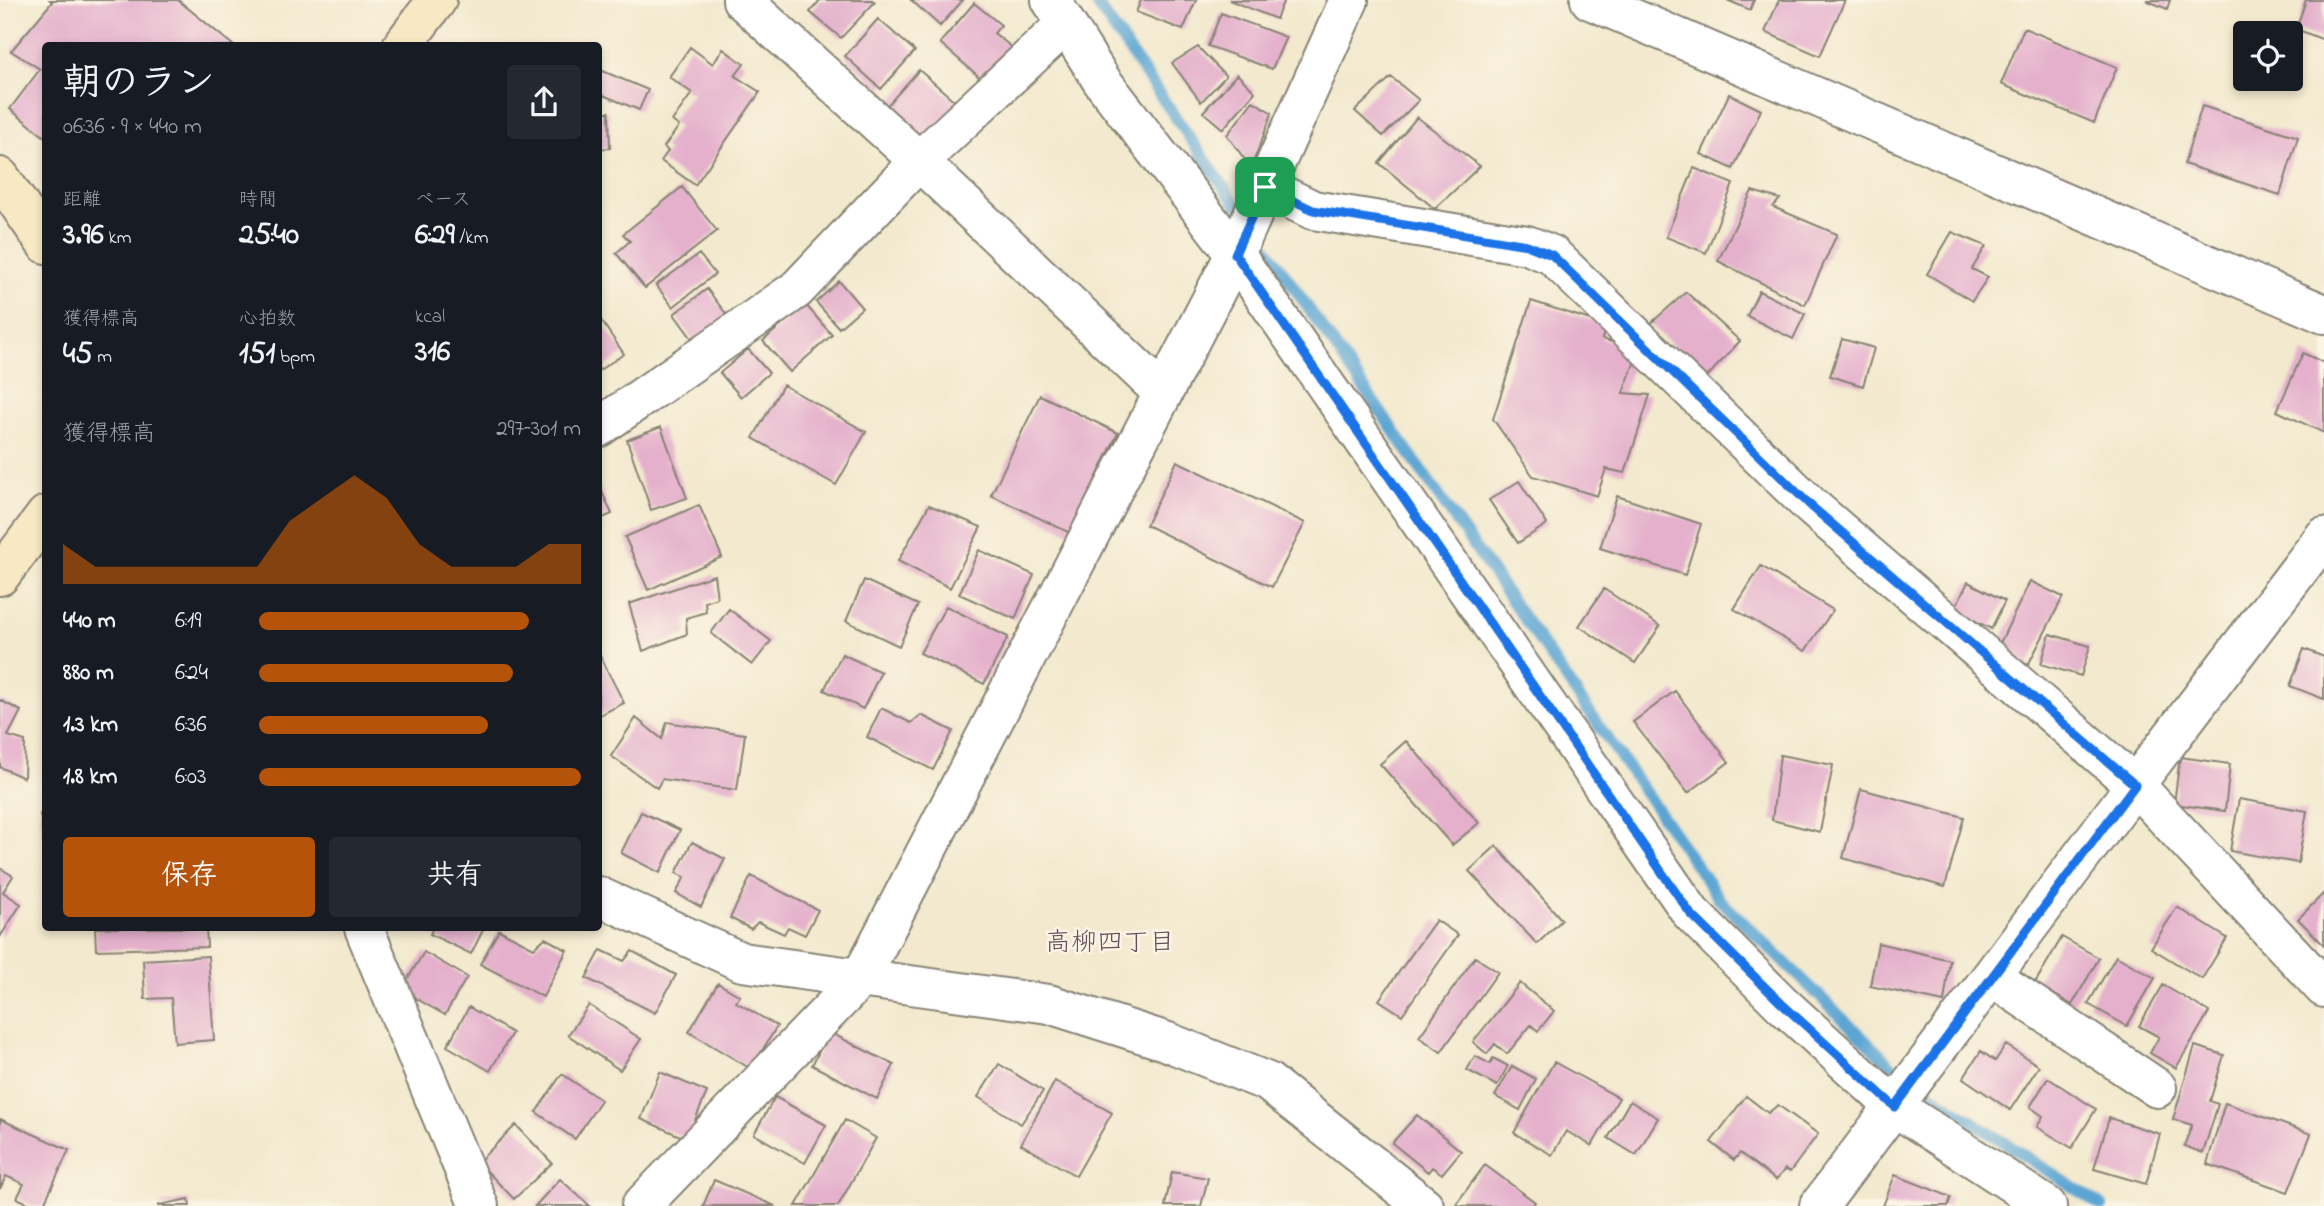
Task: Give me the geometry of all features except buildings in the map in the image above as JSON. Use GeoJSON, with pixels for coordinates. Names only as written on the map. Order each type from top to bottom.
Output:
{"type":"FeatureCollection","features":[{"type":"Feature","properties":{"kind":"street"},"geometry":{"type":"LineString","coordinates":[[405,42],[437,0]]}},
{"type":"Feature","properties":{"kind":"street"},"geometry":{"type":"LineString","coordinates":[[742,0],[919,161],[1163,393]]}},
{"type":"Feature","properties":{"kind":"street"},"geometry":{"type":"LineString","coordinates":[[641,1206],[860,979],[1235,254],[1349,0]]}},
{"type":"Feature","properties":{"kind":"street"},"geometry":{"type":"LineString","coordinates":[[1590,0],[2324,314]]}},
{"type":"Feature","properties":{"kind":"street"},"geometry":{"type":"LineString","coordinates":[[602,425],[796,290],[1059,12],[1102,81],[1235,254],[1690,913],[1782,1004],[1895,1107],[2047,1206]]}},
{"type":"Feature","properties":{"kind":"street"},"geometry":{"type":"LineString","coordinates":[[0,177],[42,238]]}},
{"type":"Feature","properties":{"kind":"street"},"geometry":{"type":"LineString","coordinates":[[1265,187],[1313,210],[1527,245],[1552,255],[1811,506],[2135,785],[2324,988]]}},
{"type":"Feature","properties":{"kind":"street"},"geometry":{"type":"LineString","coordinates":[[0,576],[42,521]]}},
{"type":"Feature","properties":{"kind":"street"},"geometry":{"type":"LineString","coordinates":[[1819,1206],[2324,537]]}},
{"type":"Feature","properties":{"kind":"street"},"geometry":{"type":"LineString","coordinates":[[602,898],[742,962],[1049,1004],[1165,1041],[1268,1082],[1424,1206]]}},
{"type":"Feature","properties":{"kind":"street"},"geometry":{"type":"LineString","coordinates":[[366,931],[479,1206]]}},
{"type":"Feature","properties":{"kind":"street"},"geometry":{"type":"LineString","coordinates":[[1992,977],[2157,1088]]}},
{"type":"Feature","properties":{"kind":"waterway"},"geometry":{"type":"LineString","coordinates":[[1094,0],[1720,900],[1902,1076],[2102,1206]]}},
{"type":"Feature","properties":{"kind":"district","name":"高柳四丁目"},"geometry":{"type":"Point","coordinates":[1110,944]}},
{"type":"Feature","properties":{"kind":"route"},"geometry":{"type":"LineString","coordinates":[[1265,187],[1313,210],[1527,245],[1552,255],[1811,506],[2135,785],[1895,1107],[1782,1004],[1690,913],[1235,254],[1265,187]]}}]}
